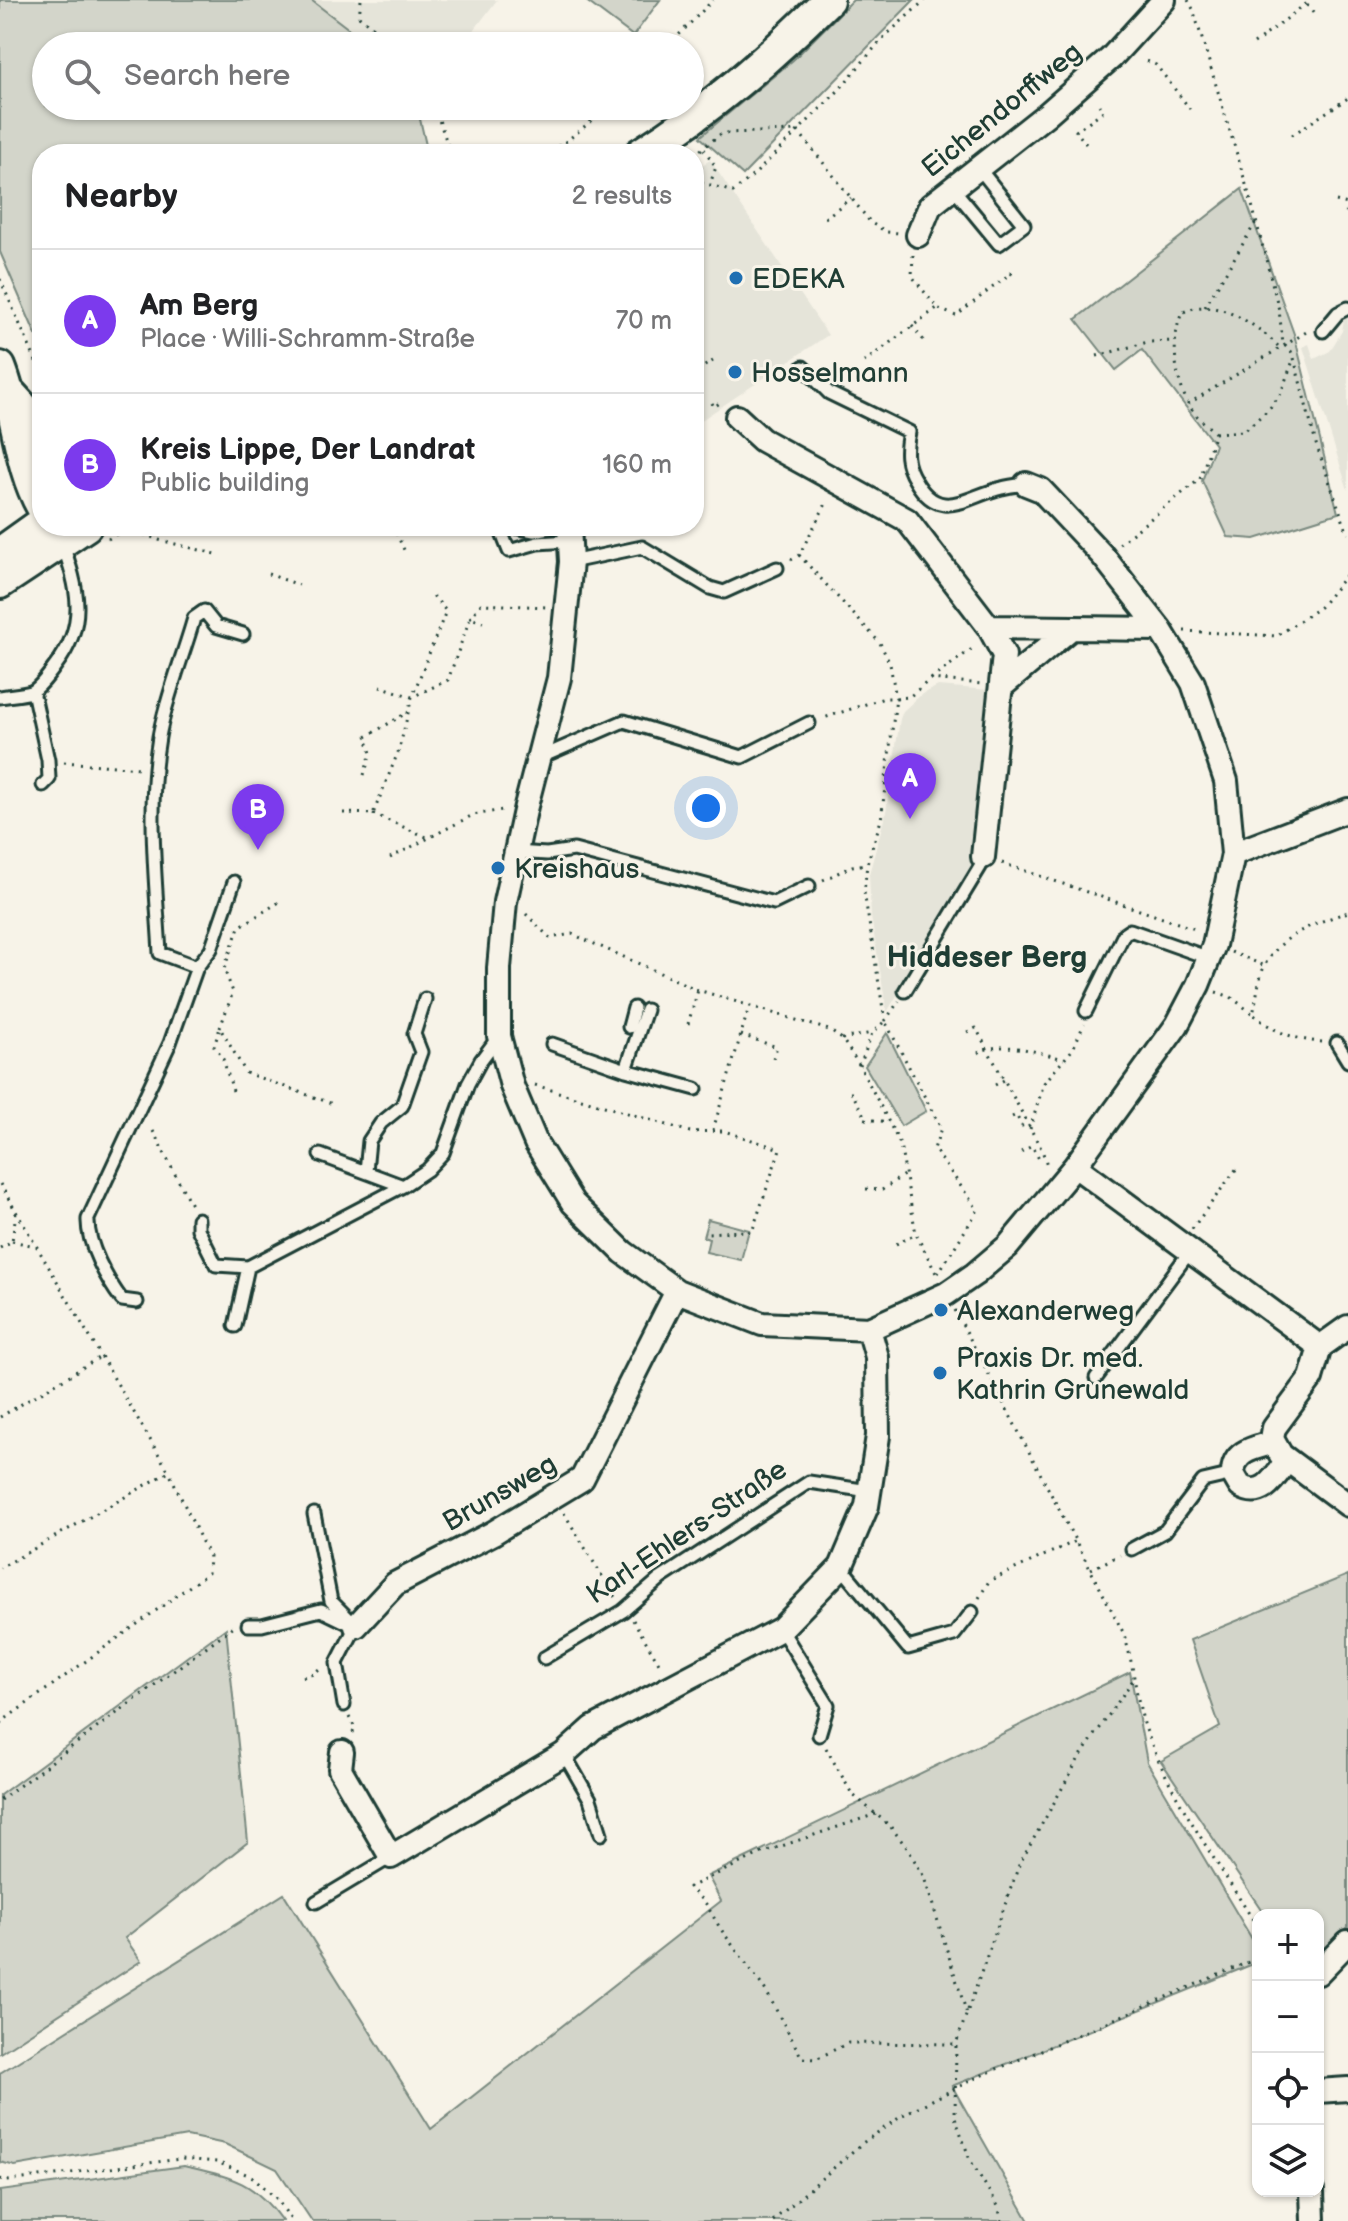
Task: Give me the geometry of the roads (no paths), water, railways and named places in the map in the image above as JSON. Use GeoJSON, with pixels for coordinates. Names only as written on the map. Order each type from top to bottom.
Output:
{"type":"FeatureCollection","features":[{"type":"Feature","properties":{"kind":"main road"},"geometry":{"type":"LineString","coordinates":[[704,110],[773,55],[828,0]]}},
{"type":"Feature","properties":{"kind":"main road"},"geometry":{"type":"LineString","coordinates":[[655,144],[690,120]]}},
{"type":"Feature","properties":{"kind":"main road"},"geometry":{"type":"LineString","coordinates":[[5,380],[32,415]]}},
{"type":"Feature","properties":{"kind":"main road"},"geometry":{"type":"LineString","coordinates":[[5,380],[32,484]]}},
{"type":"Feature","properties":{"kind":"main road"},"geometry":{"type":"LineString","coordinates":[[0,553],[41,536]]}},
{"type":"Feature","properties":{"kind":"main road"},"geometry":{"type":"LineString","coordinates":[[0,583],[52,536]]}},
{"type":"Feature","properties":{"kind":"street","name":"Eichendorffweg"},"geometry":{"type":"LineString","coordinates":[[918,235],[930,206],[1047,114],[1111,58],[1164,0]]}},
{"type":"Feature","properties":{"kind":"street"},"geometry":{"type":"LineString","coordinates":[[737,417],[762,440],[907,520],[991,630],[1004,655],[983,857]]}},
{"type":"Feature","properties":{"kind":"street"},"geometry":{"type":"LineString","coordinates":[[567,539],[567,612],[559,678],[505,902],[499,968],[499,1036],[512,1086],[536,1143],[573,1203],[623,1252],[677,1291],[762,1324],[869,1329],[1008,1246],[1075,1166],[1177,1025],[1198,985],[1212,952],[1233,854],[1226,781],[1193,683],[1160,629],[1103,556],[1041,490],[1026,484]]}},
{"type":"Feature","properties":{"kind":"street"},"geometry":{"type":"LineString","coordinates":[[1001,687],[1070,629]]}},
{"type":"Feature","properties":{"kind":"street"},"geometry":{"type":"LineString","coordinates":[[991,630],[1160,629]]}},
{"type":"Feature","properties":{"kind":"street"},"geometry":{"type":"LineString","coordinates":[[1233,854],[1348,810]]}},
{"type":"Feature","properties":{"kind":"street"},"geometry":{"type":"LineString","coordinates":[[1075,1166],[1320,1347]]}},
{"type":"Feature","properties":{"kind":"street","name":"Brunsweg"},"geometry":{"type":"LineString","coordinates":[[356,1626],[395,1584],[493,1533],[582,1479],[677,1291]]}},
{"type":"Feature","properties":{"kind":"street"},"geometry":{"type":"LineString","coordinates":[[1348,1327],[1320,1347],[1311,1378],[1274,1428],[1272,1443],[1287,1460],[1348,1505]]}},
{"type":"Feature","properties":{"kind":"street"},"geometry":{"type":"LineString","coordinates":[[346,1746],[340,1769],[391,1857],[564,1754],[593,1728],[781,1629],[841,1567],[867,1506],[878,1436],[877,1357],[869,1329]]}},
{"type":"Feature","properties":{"kind":"street"},"geometry":{"type":"LineString","coordinates":[[1272,1443],[1238,1456],[1233,1474],[1240,1486],[1246,1490],[1261,1490],[1272,1481],[1287,1460]]}},
{"type":"Feature","properties":{"kind":"street"},"geometry":{"type":"LineString","coordinates":[[1324,1967],[1348,1942]]}},
{"type":"Feature","properties":{"kind":"street"},"geometry":{"type":"LineString","coordinates":[[1324,2091],[1348,2089]]}},
{"type":"Feature","properties":{"kind":"street"},"geometry":{"type":"LineString","coordinates":[[1312,2197],[1313,2221]]}},
{"type":"Feature","properties":{"kind":"lane"},"geometry":{"type":"LineString","coordinates":[[952,187],[999,244],[1024,225],[977,167]]}},
{"type":"Feature","properties":{"kind":"lane"},"geometry":{"type":"LineString","coordinates":[[1323,331],[1338,313],[1348,308]]}},
{"type":"Feature","properties":{"kind":"lane"},"geometry":{"type":"LineString","coordinates":[[803,367],[829,393],[909,432],[905,450],[908,468],[921,490],[933,501],[950,506],[1002,487],[1026,484]]}},
{"type":"Feature","properties":{"kind":"lane"},"geometry":{"type":"LineString","coordinates":[[0,697],[33,691],[69,649],[76,631],[78,607],[63,536]]}},
{"type":"Feature","properties":{"kind":"lane"},"geometry":{"type":"LineString","coordinates":[[503,536],[509,551],[567,539],[642,547],[710,588],[724,592],[777,568]]}},
{"type":"Feature","properties":{"kind":"lane"},"geometry":{"type":"LineString","coordinates":[[197,967],[160,953],[154,850],[155,769],[160,733],[194,618],[204,611],[216,626],[243,634]]}},
{"type":"Feature","properties":{"kind":"lane"},"geometry":{"type":"LineString","coordinates":[[33,691],[48,760],[49,779],[43,785]]}},
{"type":"Feature","properties":{"kind":"lane"},"geometry":{"type":"LineString","coordinates":[[538,758],[624,721],[742,757],[809,723]]}},
{"type":"Feature","properties":{"kind":"lane"},"geometry":{"type":"LineString","coordinates":[[515,852],[547,854],[574,850],[774,903],[809,886]]}},
{"type":"Feature","properties":{"kind":"lane"},"geometry":{"type":"LineString","coordinates":[[905,991],[980,867],[983,857]]}},
{"type":"Feature","properties":{"kind":"lane"},"geometry":{"type":"LineString","coordinates":[[137,1302],[122,1300],[114,1288],[87,1236],[88,1219],[170,1043],[197,967],[211,949],[234,882]]}},
{"type":"Feature","properties":{"kind":"lane"},"geometry":{"type":"LineString","coordinates":[[1086,1011],[1124,934],[1130,930],[1212,952]]}},
{"type":"Feature","properties":{"kind":"lane"},"geometry":{"type":"LineString","coordinates":[[366,1171],[369,1141],[381,1123],[402,1106],[421,1052],[414,1034],[425,999]]}},
{"type":"Feature","properties":{"kind":"lane"},"geometry":{"type":"LineString","coordinates":[[626,1070],[640,1009],[629,1027]]}},
{"type":"Feature","properties":{"kind":"lane"},"geometry":{"type":"LineString","coordinates":[[198,1219],[198,1229],[216,1265],[248,1267],[403,1186],[427,1170],[443,1153],[468,1084],[499,1036]]}},
{"type":"Feature","properties":{"kind":"lane"},"geometry":{"type":"LineString","coordinates":[[1337,1043],[1348,1061]]}},
{"type":"Feature","properties":{"kind":"lane"},"geometry":{"type":"LineString","coordinates":[[552,1044],[626,1070],[696,1089]]}},
{"type":"Feature","properties":{"kind":"lane"},"geometry":{"type":"LineString","coordinates":[[320,1155],[403,1186]]}},
{"type":"Feature","properties":{"kind":"lane"},"geometry":{"type":"LineString","coordinates":[[1096,1378],[1186,1247]]}},
{"type":"Feature","properties":{"kind":"lane"},"geometry":{"type":"LineString","coordinates":[[235,1326],[248,1267]]}},
{"type":"Feature","properties":{"kind":"lane"},"geometry":{"type":"LineString","coordinates":[[1132,1549],[1165,1531],[1203,1481],[1233,1474]]}},
{"type":"Feature","properties":{"kind":"lane","name":"Karl-Ehlers-Straße"},"geometry":{"type":"LineString","coordinates":[[544,1658],[623,1611],[660,1579],[809,1482],[869,1491]]}},
{"type":"Feature","properties":{"kind":"lane"},"geometry":{"type":"LineString","coordinates":[[314,1514],[331,1601],[356,1626]]}},
{"type":"Feature","properties":{"kind":"lane"},"geometry":{"type":"LineString","coordinates":[[841,1567],[908,1648],[954,1635],[972,1612]]}},
{"type":"Feature","properties":{"kind":"lane"},"geometry":{"type":"LineString","coordinates":[[248,1625],[262,1625],[321,1610],[356,1626]]}},
{"type":"Feature","properties":{"kind":"lane"},"geometry":{"type":"LineString","coordinates":[[344,1705],[337,1663],[356,1626]]}},
{"type":"Feature","properties":{"kind":"lane"},"geometry":{"type":"LineString","coordinates":[[781,1629],[828,1705],[819,1735]]}},
{"type":"Feature","properties":{"kind":"lane"},"geometry":{"type":"LineString","coordinates":[[564,1754],[590,1799],[601,1834]]}},
{"type":"Feature","properties":{"kind":"lane"},"geometry":{"type":"LineString","coordinates":[[316,1902],[391,1857]]}},
{"type":"Feature","properties":{"kind":"place","name":"EDEKA"},"geometry":{"type":"Point","coordinates":[736,278]}},
{"type":"Feature","properties":{"kind":"place","name":"Hosselmann"},"geometry":{"type":"Point","coordinates":[735,372]}},
{"type":"Feature","properties":{"kind":"place","name":"Am Berg"},"geometry":{"type":"Point","coordinates":[910,819]}},
{"type":"Feature","properties":{"kind":"place","name":"Kreis Lippe, Der Landrat"},"geometry":{"type":"Point","coordinates":[258,850]}},
{"type":"Feature","properties":{"kind":"place","name":"Kreishaus"},"geometry":{"type":"Point","coordinates":[498,868]}},
{"type":"Feature","properties":{"kind":"place","name":"Alexanderweg"},"geometry":{"type":"Point","coordinates":[941,1310]}},
{"type":"Feature","properties":{"kind":"place","name":"Praxis Dr. med. Kathrin Grunewald"},"geometry":{"type":"Point","coordinates":[940,1373]}},
{"type":"Feature","properties":{"kind":"district","name":"Hiddeser Berg"},"geometry":{"type":"Point","coordinates":[987,957]}}]}
